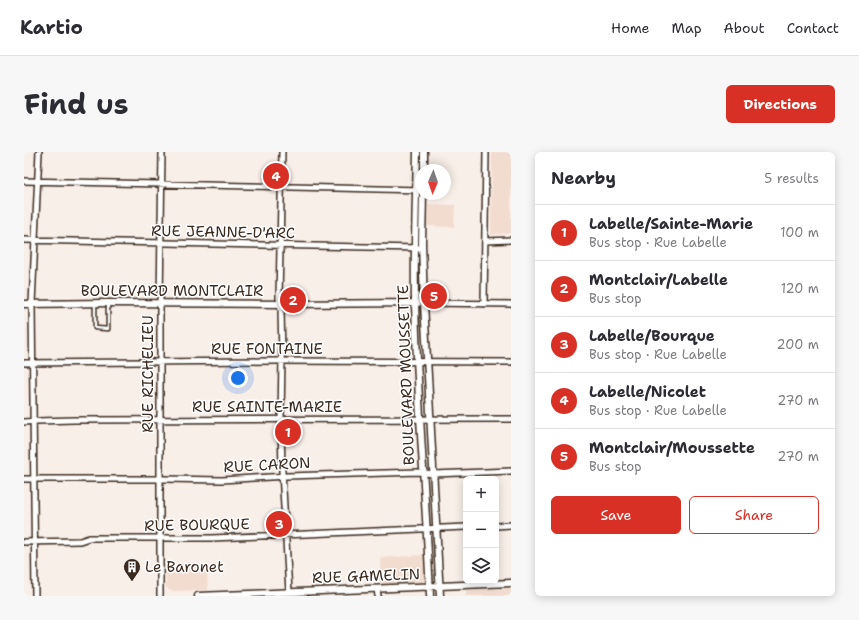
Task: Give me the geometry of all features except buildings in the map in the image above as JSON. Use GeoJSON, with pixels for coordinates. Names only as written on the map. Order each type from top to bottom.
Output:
{"type":"FeatureCollection","features":[{"type":"Feature","properties":{"kind":"street"},"geometry":{"type":"LineString","coordinates":[[35,596],[32,304],[39,152]]}},
{"type":"Feature","properties":{"kind":"street","name":"RUE RICHELIEU"},"geometry":{"type":"LineString","coordinates":[[160,596],[160,303],[162,152]]}},
{"type":"Feature","properties":{"kind":"street"},"geometry":{"type":"LineString","coordinates":[[282,152],[279,298],[282,361],[282,476],[289,592]]}},
{"type":"Feature","properties":{"kind":"street","name":"BOULEVARD MOUSSETTE"},"geometry":{"type":"LineString","coordinates":[[417,152],[418,164]]}},
{"type":"Feature","properties":{"kind":"street"},"geometry":{"type":"LineString","coordinates":[[424,152],[424,164]]}},
{"type":"Feature","properties":{"kind":"street"},"geometry":{"type":"LineString","coordinates":[[484,304],[486,152]]}},
{"type":"Feature","properties":{"kind":"street"},"geometry":{"type":"LineString","coordinates":[[24,182],[415,190]]}},
{"type":"Feature","properties":{"kind":"street","name":"BOULEVARD MOUSSETTE"},"geometry":{"type":"LineString","coordinates":[[418,200],[414,248],[415,303],[422,472],[430,596]]}},
{"type":"Feature","properties":{"kind":"street","name":"BOULEVARD MOUSSETTE"},"geometry":{"type":"LineString","coordinates":[[423,200],[422,248],[424,303],[440,596]]}},
{"type":"Feature","properties":{"kind":"street","name":"RUE JEANNE-D'ARC"},"geometry":{"type":"LineString","coordinates":[[24,240],[422,248]]}},
{"type":"Feature","properties":{"kind":"street"},"geometry":{"type":"LineString","coordinates":[[485,241],[511,240]]}},
{"type":"Feature","properties":{"kind":"street","name":"BOULEVARD MONTCLAIR"},"geometry":{"type":"LineString","coordinates":[[24,304],[511,304]]}},
{"type":"Feature","properties":{"kind":"street","name":"RUE FONTAINE"},"geometry":{"type":"LineString","coordinates":[[24,363],[282,361],[511,362]]}},
{"type":"Feature","properties":{"kind":"street","name":"RUE SAINTE-MARIE"},"geometry":{"type":"LineString","coordinates":[[24,422],[74,420],[511,419]]}},
{"type":"Feature","properties":{"kind":"street","name":"RUE CARON"},"geometry":{"type":"LineString","coordinates":[[24,480],[222,480],[282,476],[422,472],[433,474],[511,471]]}},
{"type":"Feature","properties":{"kind":"street"},"geometry":{"type":"LineString","coordinates":[[499,526],[511,525]]}},
{"type":"Feature","properties":{"kind":"street","name":"RUE BOURQUE"},"geometry":{"type":"LineString","coordinates":[[24,542],[80,541],[89,538],[212,538],[463,527]]}},
{"type":"Feature","properties":{"kind":"street","name":"RUE GAMELIN"},"geometry":{"type":"LineString","coordinates":[[198,596],[289,592],[320,593],[378,588],[511,583]]}},
{"type":"Feature","properties":{"kind":"street"},"geometry":{"type":"LineString","coordinates":[[378,588],[378,596]]}},
{"type":"Feature","properties":{"kind":"lane"},"geometry":{"type":"LineString","coordinates":[[95,303],[95,328],[108,329],[108,303]]}},
{"type":"Feature","properties":{"kind":"shaded area"},"geometry":{"type":"Polygon","coordinates":[[[492,152],[511,152],[511,233],[491,235],[492,152]]]}},
{"type":"Feature","properties":{"kind":"shaded area"},"geometry":{"type":"Polygon","coordinates":[[[428,204],[455,205],[454,227],[427,226],[428,204]]]}},
{"type":"Feature","properties":{"kind":"shaded area"},"geometry":{"type":"Polygon","coordinates":[[[424,555],[425,579],[422,582],[381,584],[380,558],[424,555]]]}},
{"type":"Feature","properties":{"kind":"shaded area"},"geometry":{"type":"Polygon","coordinates":[[[165,565],[197,565],[197,567],[207,567],[208,590],[170,591],[166,587],[165,565]]]}},
{"type":"Feature","properties":{"kind":"shaded area"},"geometry":{"type":"Polygon","coordinates":[[[511,588],[511,596],[466,596],[466,590],[511,588]]]}},
{"type":"Feature","properties":{"kind":"place","name":"Labelle/Nicolet"},"geometry":{"type":"Point","coordinates":[276,176]}},
{"type":"Feature","properties":{"kind":"place","name":"Montclair/Moussette"},"geometry":{"type":"Point","coordinates":[434,296]}},
{"type":"Feature","properties":{"kind":"place","name":"Montclair/Labelle"},"geometry":{"type":"Point","coordinates":[293,300]}},
{"type":"Feature","properties":{"kind":"place","name":"Labelle/Sainte-Marie"},"geometry":{"type":"Point","coordinates":[288,432]}},
{"type":"Feature","properties":{"kind":"place","name":"Labelle/Bourque"},"geometry":{"type":"Point","coordinates":[279,524]}},
{"type":"Feature","properties":{"kind":"place","name":"Le Baronet"},"geometry":{"type":"Point","coordinates":[132,582]}}]}
